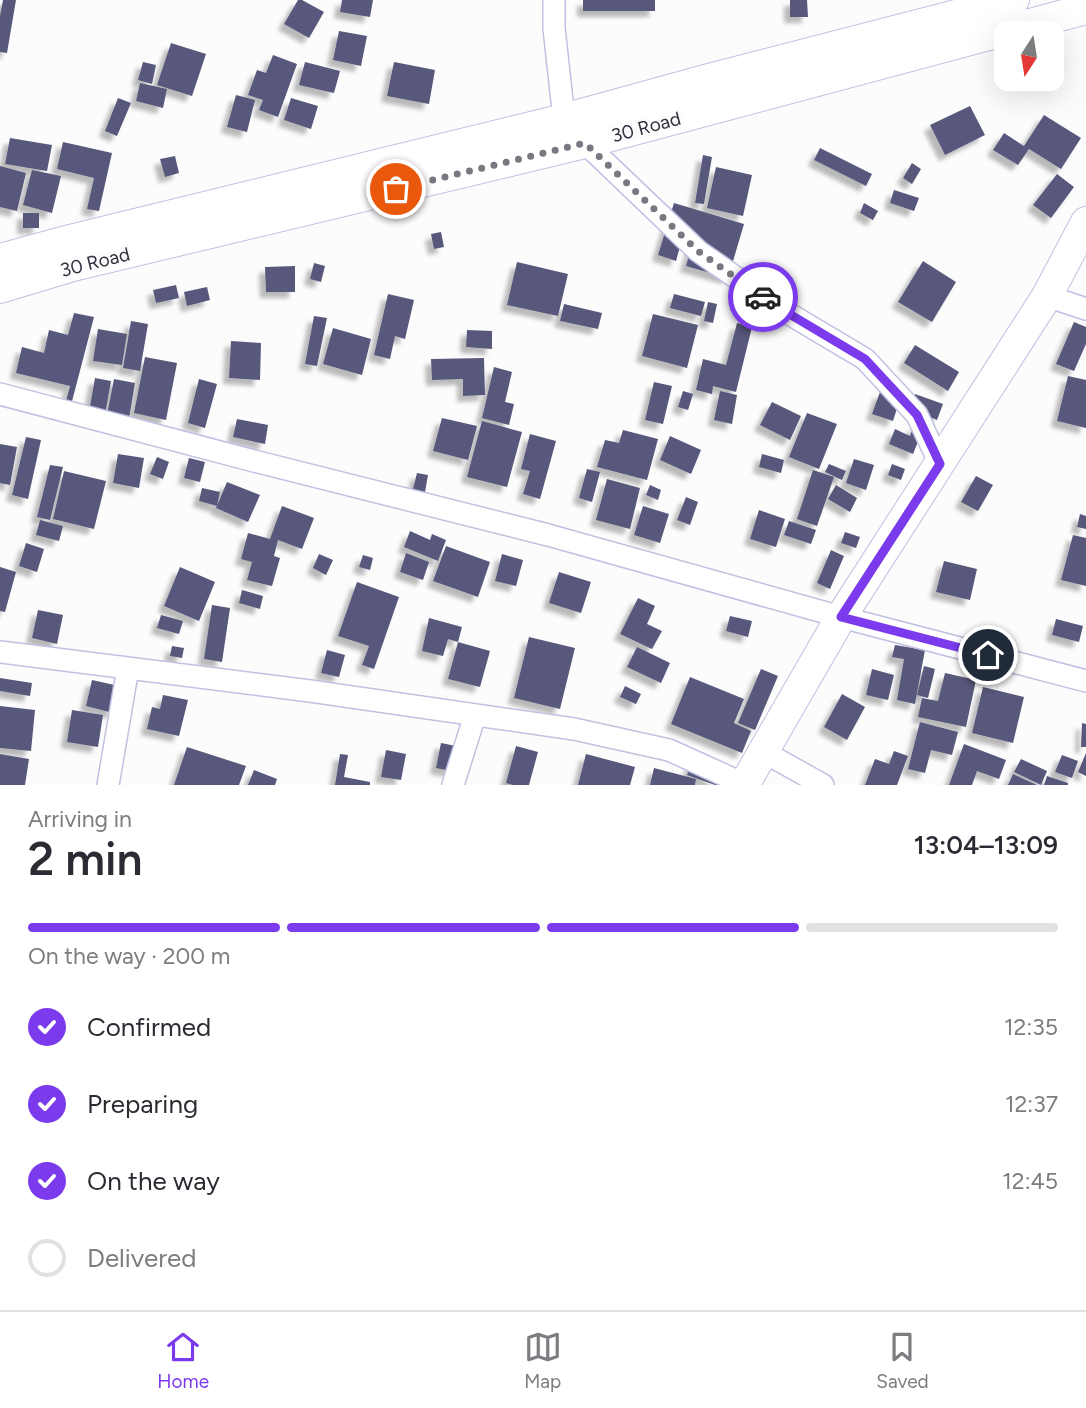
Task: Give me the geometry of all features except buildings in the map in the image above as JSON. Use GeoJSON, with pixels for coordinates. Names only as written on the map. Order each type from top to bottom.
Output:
{"type":"FeatureCollection","features":[{"type":"Feature","properties":{"kind":"main road","name":"30 Road"},"geometry":{"type":"LineString","coordinates":[[0,259],[564,119],[1014,0]]}},
{"type":"Feature","properties":{"kind":"main road","name":"30 Road"},"geometry":{"type":"LineString","coordinates":[[0,288],[73,266],[585,143],[1086,9]]}},
{"type":"Feature","properties":{"kind":"main road"},"geometry":{"type":"LineString","coordinates":[[744,785],[841,617],[1047,296],[1086,222]]}},
{"type":"Feature","properties":{"kind":"street"},"geometry":{"type":"LineString","coordinates":[[554,0],[554,28],[564,119],[585,143],[698,251],[781,309],[865,359],[917,415],[940,464]]}},
{"type":"Feature","properties":{"kind":"street"},"geometry":{"type":"LineString","coordinates":[[1047,296],[1086,309]]}},
{"type":"Feature","properties":{"kind":"street"},"geometry":{"type":"LineString","coordinates":[[0,394],[548,535],[841,617],[1086,681]]}},
{"type":"Feature","properties":{"kind":"street"},"geometry":{"type":"LineString","coordinates":[[0,652],[297,689],[574,729],[669,750],[744,785]]}},
{"type":"Feature","properties":{"kind":"street"},"geometry":{"type":"LineString","coordinates":[[108,785],[128,668]]}},
{"type":"Feature","properties":{"kind":"street"},"geometry":{"type":"LineString","coordinates":[[453,785],[475,715]]}},
{"type":"Feature","properties":{"kind":"street"},"geometry":{"type":"LineString","coordinates":[[764,752],[823,785]]}},
{"type":"Feature","properties":{"kind":"way so far"},"geometry":{"type":"LineString","coordinates":[[396,189],[585,143],[698,251],[763,297]]}},
{"type":"Feature","properties":{"kind":"route"},"geometry":{"type":"LineString","coordinates":[[763,297],[865,359],[917,415],[940,464],[841,617],[988,655]]}}]}
